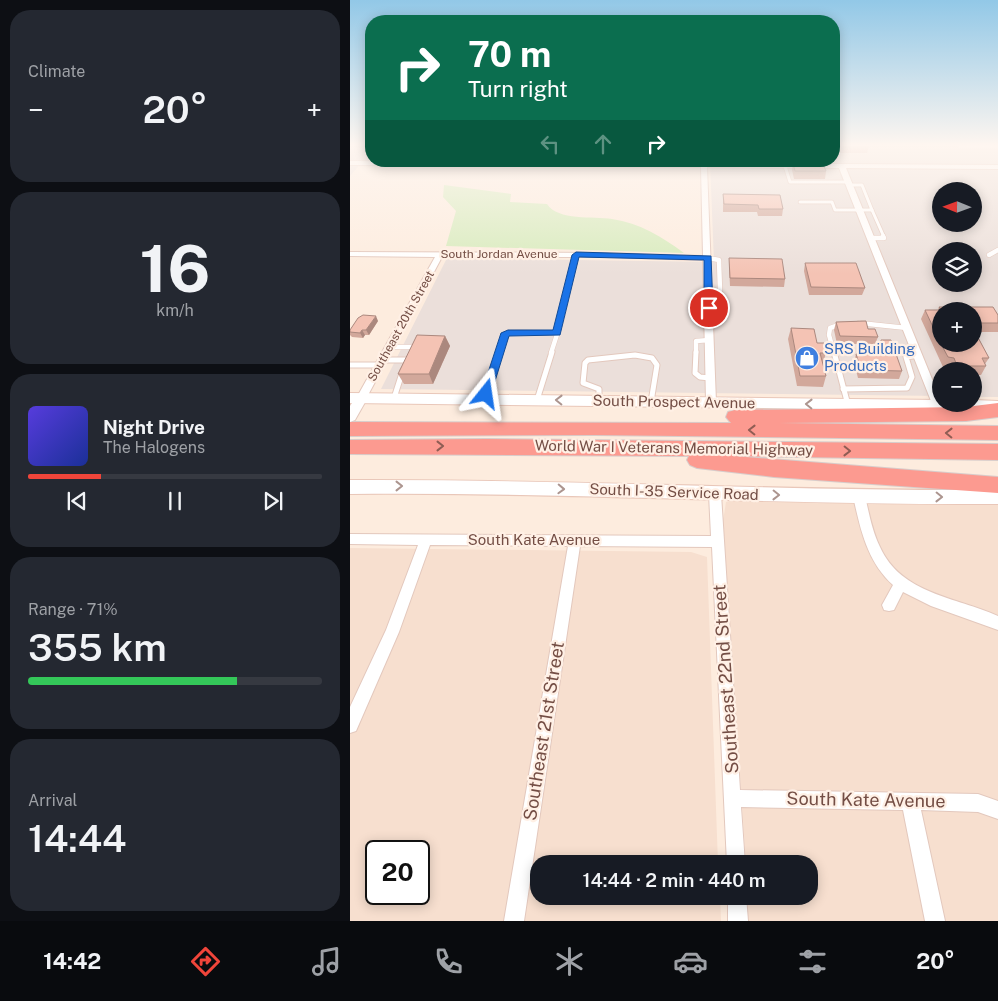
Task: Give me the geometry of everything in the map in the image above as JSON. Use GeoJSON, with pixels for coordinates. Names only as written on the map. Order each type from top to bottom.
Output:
{"type":"FeatureCollection","features":[{"type":"Feature","properties":{"kind":"highway"},"geometry":{"type":"LineString","coordinates":[[595,428],[706,417],[966,414],[998,410]]}},
{"type":"Feature","properties":{"kind":"highway","name":"World War I Veterans Memorial Highway"},"geometry":{"type":"LineString","coordinates":[[353,411],[595,428],[998,433]]}},
{"type":"Feature","properties":{"kind":"highway","name":"World War I Veterans Memorial Highway"},"geometry":{"type":"LineString","coordinates":[[350,447],[998,452]]}},
{"type":"Feature","properties":{"kind":"highway"},"geometry":{"type":"LineString","coordinates":[[588,448],[774,469],[998,485]]}},
{"type":"Feature","properties":{"kind":"main road","name":"South Prospect Avenue"},"geometry":{"type":"LineString","coordinates":[[353,411],[394,398],[932,406]]}},
{"type":"Feature","properties":{"kind":"main road","name":"South Prospect Avenue"},"geometry":{"type":"LineString","coordinates":[[982,406],[998,406]]}},
{"type":"Feature","properties":{"kind":"main road","name":"South I-35 Service Road"},"geometry":{"type":"LineString","coordinates":[[350,487],[460,486],[715,494],[998,497]]}},
{"type":"Feature","properties":{"kind":"street"},"geometry":{"type":"LineString","coordinates":[[705,188],[711,402]]}},
{"type":"Feature","properties":{"kind":"street"},"geometry":{"type":"LineString","coordinates":[[851,188],[932,390]]}},
{"type":"Feature","properties":{"kind":"street","name":"South Jordan Avenue"},"geometry":{"type":"LineString","coordinates":[[350,254],[576,255],[708,258]]}},
{"type":"Feature","properties":{"kind":"street","name":"Southeast 20th Street"},"geometry":{"type":"LineString","coordinates":[[353,411],[440,254]]}},
{"type":"Feature","properties":{"kind":"street","name":"Southeast 22nd Street"},"geometry":{"type":"LineString","coordinates":[[715,494],[734,798],[736,855]]}},
{"type":"Feature","properties":{"kind":"street"},"geometry":{"type":"LineString","coordinates":[[859,496],[870,541],[878,559],[901,583],[918,594],[967,610],[998,624]]}},
{"type":"Feature","properties":{"kind":"street","name":"South Kate Avenue"},"geometry":{"type":"LineString","coordinates":[[350,539],[718,542]]}},
{"type":"Feature","properties":{"kind":"street"},"geometry":{"type":"LineString","coordinates":[[350,725],[392,632],[426,540]]}},
{"type":"Feature","properties":{"kind":"street","name":"Southeast 21st Street"},"geometry":{"type":"LineString","coordinates":[[514,921],[574,541]]}},
{"type":"Feature","properties":{"kind":"street"},"geometry":{"type":"LineString","coordinates":[[889,605],[901,583]]}},
{"type":"Feature","properties":{"kind":"street","name":"South Kate Avenue"},"geometry":{"type":"LineString","coordinates":[[734,798],[978,803],[998,810]]}},
{"type":"Feature","properties":{"kind":"street"},"geometry":{"type":"LineString","coordinates":[[910,801],[935,921]]}},
{"type":"Feature","properties":{"kind":"street"},"geometry":{"type":"LineString","coordinates":[[737,905],[738,921]]}},
{"type":"Feature","properties":{"kind":"lane"},"geometry":{"type":"LineString","coordinates":[[863,188],[884,238],[871,238]]}},
{"type":"Feature","properties":{"kind":"lane"},"geometry":{"type":"LineString","coordinates":[[800,202],[832,202],[835,210],[872,210]]}},
{"type":"Feature","properties":{"kind":"lane"},"geometry":{"type":"LineString","coordinates":[[867,229],[880,229]]}},
{"type":"Feature","properties":{"kind":"lane"},"geometry":{"type":"LineString","coordinates":[[989,255],[998,250]]}},
{"type":"Feature","properties":{"kind":"lane"},"geometry":{"type":"LineString","coordinates":[[537,400],[557,333],[576,255]]}},
{"type":"Feature","properties":{"kind":"lane"},"geometry":{"type":"LineString","coordinates":[[708,258],[719,260],[720,291],[708,293]]}},
{"type":"Feature","properties":{"kind":"lane"},"geometry":{"type":"LineString","coordinates":[[848,405],[829,335],[830,328],[834,325],[867,323],[907,328]]}},
{"type":"Feature","properties":{"kind":"lane"},"geometry":{"type":"LineString","coordinates":[[484,399],[504,335],[508,332],[557,333]]}},
{"type":"Feature","properties":{"kind":"lane"},"geometry":{"type":"LineString","coordinates":[[710,340],[696,341],[695,373],[700,377],[710,378]]}},
{"type":"Feature","properties":{"kind":"lane"},"geometry":{"type":"LineString","coordinates":[[390,347],[414,347],[407,360],[394,398]]}},
{"type":"Feature","properties":{"kind":"lane"},"geometry":{"type":"LineString","coordinates":[[599,401],[599,389],[583,383],[588,360],[635,355],[652,358],[657,365],[652,402]]}},
{"type":"Feature","properties":{"kind":"lane"},"geometry":{"type":"LineString","coordinates":[[843,389],[908,388],[912,384],[913,378],[906,357],[919,355]]}},
{"type":"Feature","properties":{"kind":"lane"},"geometry":{"type":"LineString","coordinates":[[350,366],[407,360]]}},
{"type":"Feature","properties":{"kind":"shaded area"},"geometry":{"type":"Polygon","coordinates":[[[711,188],[932,188],[932,232],[982,232],[982,188],[998,188],[998,397],[982,397],[982,362],[932,362],[932,396],[381,389],[447,258],[714,262],[711,188]]]}},
{"type":"Feature","properties":{"kind":"shaded area"},"geometry":{"type":"Polygon","coordinates":[[[734,500],[998,504],[998,921],[748,921],[747,905],[818,905],[818,855],[745,855],[723,521],[726,502],[734,500]]]}},
{"type":"Feature","properties":{"kind":"shaded area"},"geometry":{"type":"Polygon","coordinates":[[[350,548],[691,552],[707,557],[718,855],[530,855],[530,905],[720,905],[721,921],[350,921],[350,548]]]}},
{"type":"Feature","properties":{"kind":"green space"},"geometry":{"type":"Polygon","coordinates":[[[444,188],[466,188],[511,194],[510,202],[547,204],[559,213],[567,215],[612,219],[632,224],[650,232],[684,253],[446,246],[456,211],[443,197],[444,188]]]}},
{"type":"Feature","properties":{"kind":"building"},"geometry":{"type":"Polygon","coordinates":[[[723,194],[780,195],[783,209],[759,209],[758,205],[724,204],[723,194]]]}},
{"type":"Feature","properties":{"kind":"building"},"geometry":{"type":"Polygon","coordinates":[[[729,258],[782,259],[785,279],[730,278],[729,258]]]}},
{"type":"Feature","properties":{"kind":"building"},"geometry":{"type":"Polygon","coordinates":[[[805,263],[856,263],[865,288],[811,287],[805,263]]]}},
{"type":"Feature","properties":{"kind":"building"},"geometry":{"type":"Polygon","coordinates":[[[982,307],[993,307],[998,315],[998,323],[982,323],[982,307]]]}},
{"type":"Feature","properties":{"kind":"building"},"geometry":{"type":"Polygon","coordinates":[[[925,310],[932,310],[932,325],[925,310]]]}},
{"type":"Feature","properties":{"kind":"building"},"geometry":{"type":"Polygon","coordinates":[[[363,315],[376,316],[366,330],[362,330],[360,333],[350,332],[358,318],[363,315]]]}},
{"type":"Feature","properties":{"kind":"building"},"geometry":{"type":"Polygon","coordinates":[[[866,321],[868,329],[875,329],[878,337],[840,336],[836,322],[866,321]]]}},
{"type":"Feature","properties":{"kind":"building","name":"SRS Building Products"},"geometry":{"type":"Polygon","coordinates":[[[791,328],[814,329],[817,343],[824,343],[826,353],[820,353],[826,376],[800,376],[791,328]]]}},
{"type":"Feature","properties":{"kind":"building"},"geometry":{"type":"Polygon","coordinates":[[[417,335],[445,336],[429,374],[398,374],[417,335]]]}},
{"type":"Feature","properties":{"kind":"building"},"geometry":{"type":"Polygon","coordinates":[[[881,340],[891,340],[902,371],[861,370],[856,354],[886,355],[881,340]]]}},
{"type":"Feature","properties":{"kind":"building"},"geometry":{"type":"Polygon","coordinates":[[[982,345],[989,358],[982,358],[986,366],[982,366],[982,362],[956,362],[954,358],[948,357],[945,352],[982,352],[982,345]]]}},
{"type":"Feature","properties":{"kind":"place","name":"SRS Building Products"},"geometry":{"type":"Point","coordinates":[807,358]}},
{"type":"Feature","properties":{"kind":"route"},"geometry":{"type":"LineString","coordinates":[[486,394],[504,335],[508,332],[557,333],[562,319],[576,255],[708,258],[709,308]]}}]}
